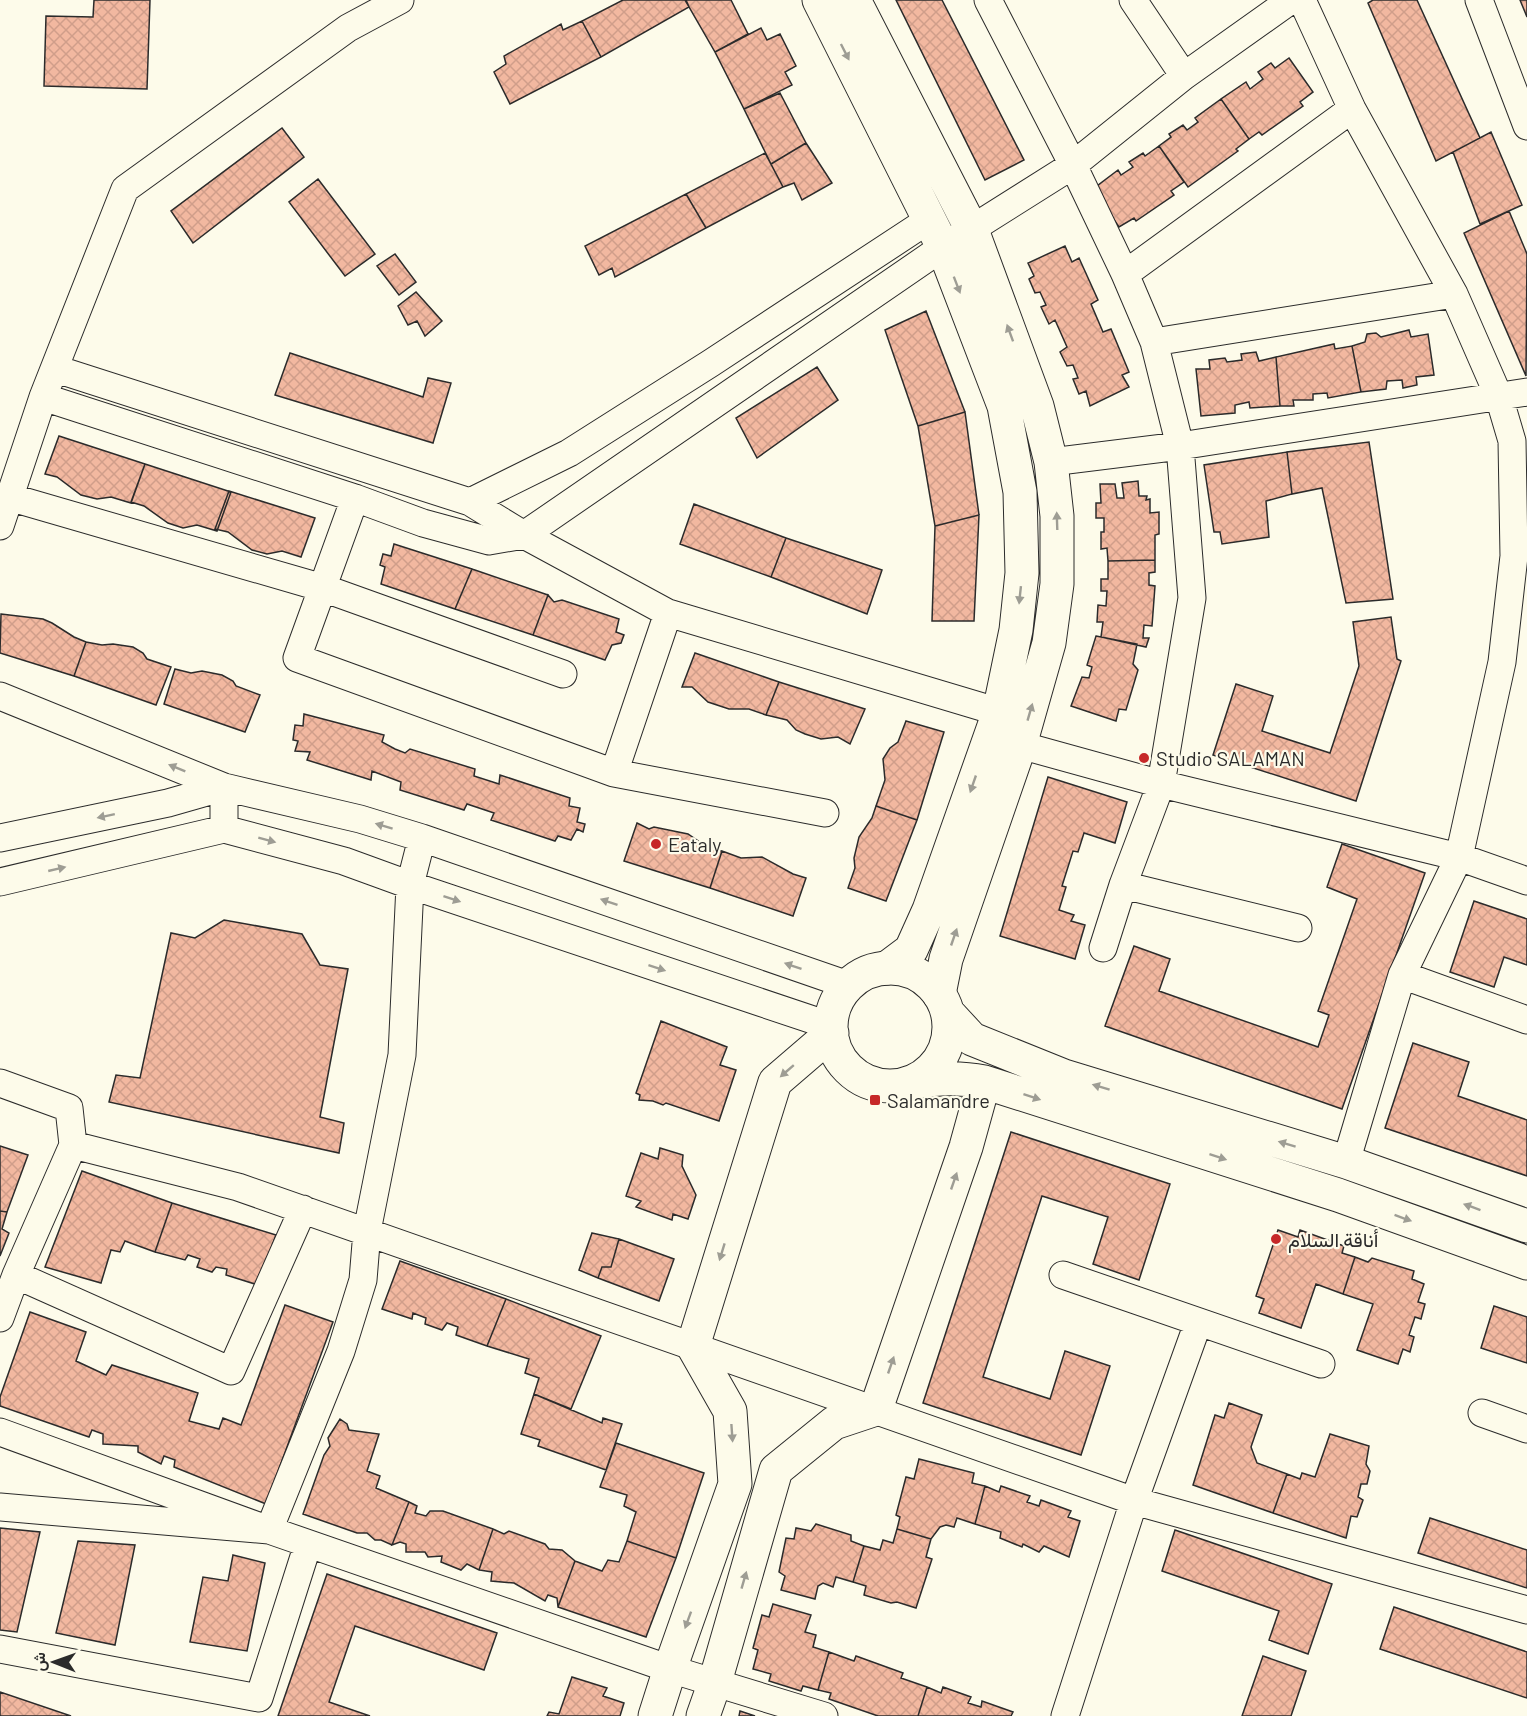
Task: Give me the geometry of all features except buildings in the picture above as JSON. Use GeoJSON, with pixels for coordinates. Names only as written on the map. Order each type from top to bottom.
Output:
{"type":"FeatureCollection","features":[{"type":"Feature","properties":{"kind":"street"},"geometry":{"type":"LineString","coordinates":[[0,526],[43,397],[56,369],[125,189],[348,28],[400,0]]}},
{"type":"Feature","properties":{"kind":"street"},"geometry":{"type":"LineString","coordinates":[[819,0],[936,233],[1004,406],[1020,492],[1022,573],[1016,630],[999,712],[929,910],[911,950],[887,968]]}},
{"type":"Feature","properties":{"kind":"street"},"geometry":{"type":"LineString","coordinates":[[854,0],[972,231],[1037,406],[1051,462],[1057,516],[1058,584],[1049,643],[1020,745],[946,959],[944,1003],[949,1033],[943,1053],[931,1070],[914,1082]]}},
{"type":"Feature","properties":{"kind":"street"},"geometry":{"type":"LineString","coordinates":[[988,0],[1073,165],[1125,274],[1154,342],[1180,446],[1192,598],[1161,784],[1123,885],[1103,948]]}},
{"type":"Feature","properties":{"kind":"street"},"geometry":{"type":"LineString","coordinates":[[1132,0],[1184,76]]}},
{"type":"Feature","properties":{"kind":"street"},"geometry":{"type":"LineString","coordinates":[[470,502],[568,453],[711,363],[936,233],[972,231],[1073,165],[1184,76],[1291,0]]}},
{"type":"Feature","properties":{"kind":"street"},"geometry":{"type":"LineString","coordinates":[[1302,0],[1352,108],[1454,294],[1499,397],[1512,441],[1514,556],[1502,662],[1459,857],[1402,975],[1346,1162]]}},
{"type":"Feature","properties":{"kind":"street"},"geometry":{"type":"LineString","coordinates":[[1479,0],[1527,126]]}},
{"type":"Feature","properties":{"kind":"street"},"geometry":{"type":"LineString","coordinates":[[1125,274],[1352,108]]}},
{"type":"Feature","properties":{"kind":"street"},"geometry":{"type":"LineString","coordinates":[[43,397],[355,498],[423,523],[489,541],[524,535],[936,233]]}},
{"type":"Feature","properties":{"kind":"street"},"geometry":{"type":"LineString","coordinates":[[1154,342],[1454,294]]}},
{"type":"Feature","properties":{"kind":"street"},"geometry":{"type":"LineString","coordinates":[[56,369],[470,502],[524,535],[668,613],[999,712]]}},
{"type":"Feature","properties":{"kind":"street"},"geometry":{"type":"LineString","coordinates":[[1051,462],[1180,446],[1527,392]]}},
{"type":"Feature","properties":{"kind":"street"},"geometry":{"type":"LineString","coordinates":[[9,497],[323,588],[563,674]]}},
{"type":"Feature","properties":{"kind":"street"},"geometry":{"type":"LineString","coordinates":[[355,498],[297,658],[614,773],[825,813]]}},
{"type":"Feature","properties":{"kind":"street"},"geometry":{"type":"LineString","coordinates":[[614,773],[668,613]]}},
{"type":"Feature","properties":{"kind":"street"},"geometry":{"type":"LineString","coordinates":[[0,696],[224,787],[360,819],[422,838],[848,985]]}},
{"type":"Feature","properties":{"kind":"street"},"geometry":{"type":"LineString","coordinates":[[1020,745],[1161,784],[1459,857],[1527,881]]}},
{"type":"Feature","properties":{"kind":"street"},"geometry":{"type":"LineString","coordinates":[[224,787],[224,829]]}},
{"type":"Feature","properties":{"kind":"street"},"geometry":{"type":"LineString","coordinates":[[0,838],[168,803],[224,787]]}},
{"type":"Feature","properties":{"kind":"street"},"geometry":{"type":"LineString","coordinates":[[0,882],[224,829],[344,861],[831,1030]]}},
{"type":"Feature","properties":{"kind":"street"},"geometry":{"type":"LineString","coordinates":[[269,1530],[344,1341],[363,1280],[367,1231],[402,1055],[410,885],[422,838]]}},
{"type":"Feature","properties":{"kind":"street"},"geometry":{"type":"LineString","coordinates":[[1123,885],[1298,928]]}},
{"type":"Feature","properties":{"kind":"street"},"geometry":{"type":"LineString","coordinates":[[1527,1226],[1346,1162],[1064,1076],[972,1039],[925,979],[907,970],[887,968],[867,972],[848,985],[835,1004],[831,1030],[834,1046],[843,1064],[857,1077],[875,1085],[895,1087],[945,1077],[984,1082],[1338,1196],[1527,1263]]}},
{"type":"Feature","properties":{"kind":"street"},"geometry":{"type":"LineString","coordinates":[[1402,975],[1527,1020]]}},
{"type":"Feature","properties":{"kind":"street"},"geometry":{"type":"LineString","coordinates":[[655,1716],[735,1484],[730,1411],[693,1346],[775,1082],[831,1030]]}},
{"type":"Feature","properties":{"kind":"street"},"geometry":{"type":"LineString","coordinates":[[876,1409],[966,1147],[984,1082]]}},
{"type":"Feature","properties":{"kind":"street"},"geometry":{"type":"LineString","coordinates":[[0,1083],[69,1108],[73,1145],[16,1275],[0,1318]]}},
{"type":"Feature","properties":{"kind":"street"},"geometry":{"type":"LineString","coordinates":[[73,1145],[238,1187],[1134,1501],[1527,1610]]}},
{"type":"Feature","properties":{"kind":"street"},"geometry":{"type":"LineString","coordinates":[[16,1275],[231,1371],[303,1209]]}},
{"type":"Feature","properties":{"kind":"street"},"geometry":{"type":"LineString","coordinates":[[1063,1275],[1321,1364]]}},
{"type":"Feature","properties":{"kind":"street"},"geometry":{"type":"LineString","coordinates":[[1065,1716],[1134,1501],[1198,1323]]}},
{"type":"Feature","properties":{"kind":"street"},"geometry":{"type":"LineString","coordinates":[[704,1716],[776,1470],[834,1423],[876,1409]]}},
{"type":"Feature","properties":{"kind":"street"},"geometry":{"type":"LineString","coordinates":[[1482,1413],[1527,1429]]}},
{"type":"Feature","properties":{"kind":"street"},"geometry":{"type":"LineString","coordinates":[[0,1432],[308,1544],[670,1669],[824,1716]]}},
{"type":"Feature","properties":{"kind":"street"},"geometry":{"type":"LineString","coordinates":[[0,1507],[269,1530]]}},
{"type":"Feature","properties":{"kind":"street"},"geometry":{"type":"LineString","coordinates":[[0,1649],[259,1698],[308,1544]]}},
{"type":"Feature","properties":{"kind":"place","name":"Studio SALAMAN"},"geometry":{"type":"Point","coordinates":[1144,758]}},
{"type":"Feature","properties":{"kind":"place","name":"Eataly"},"geometry":{"type":"Point","coordinates":[656,844]}},
{"type":"Feature","properties":{"kind":"place","name":"Salamandre"},"geometry":{"type":"Point","coordinates":[875,1100]}},
{"type":"Feature","properties":{"kind":"place","name":"أناقة السلام"},"geometry":{"type":"Point","coordinates":[1276,1239]}}]}
